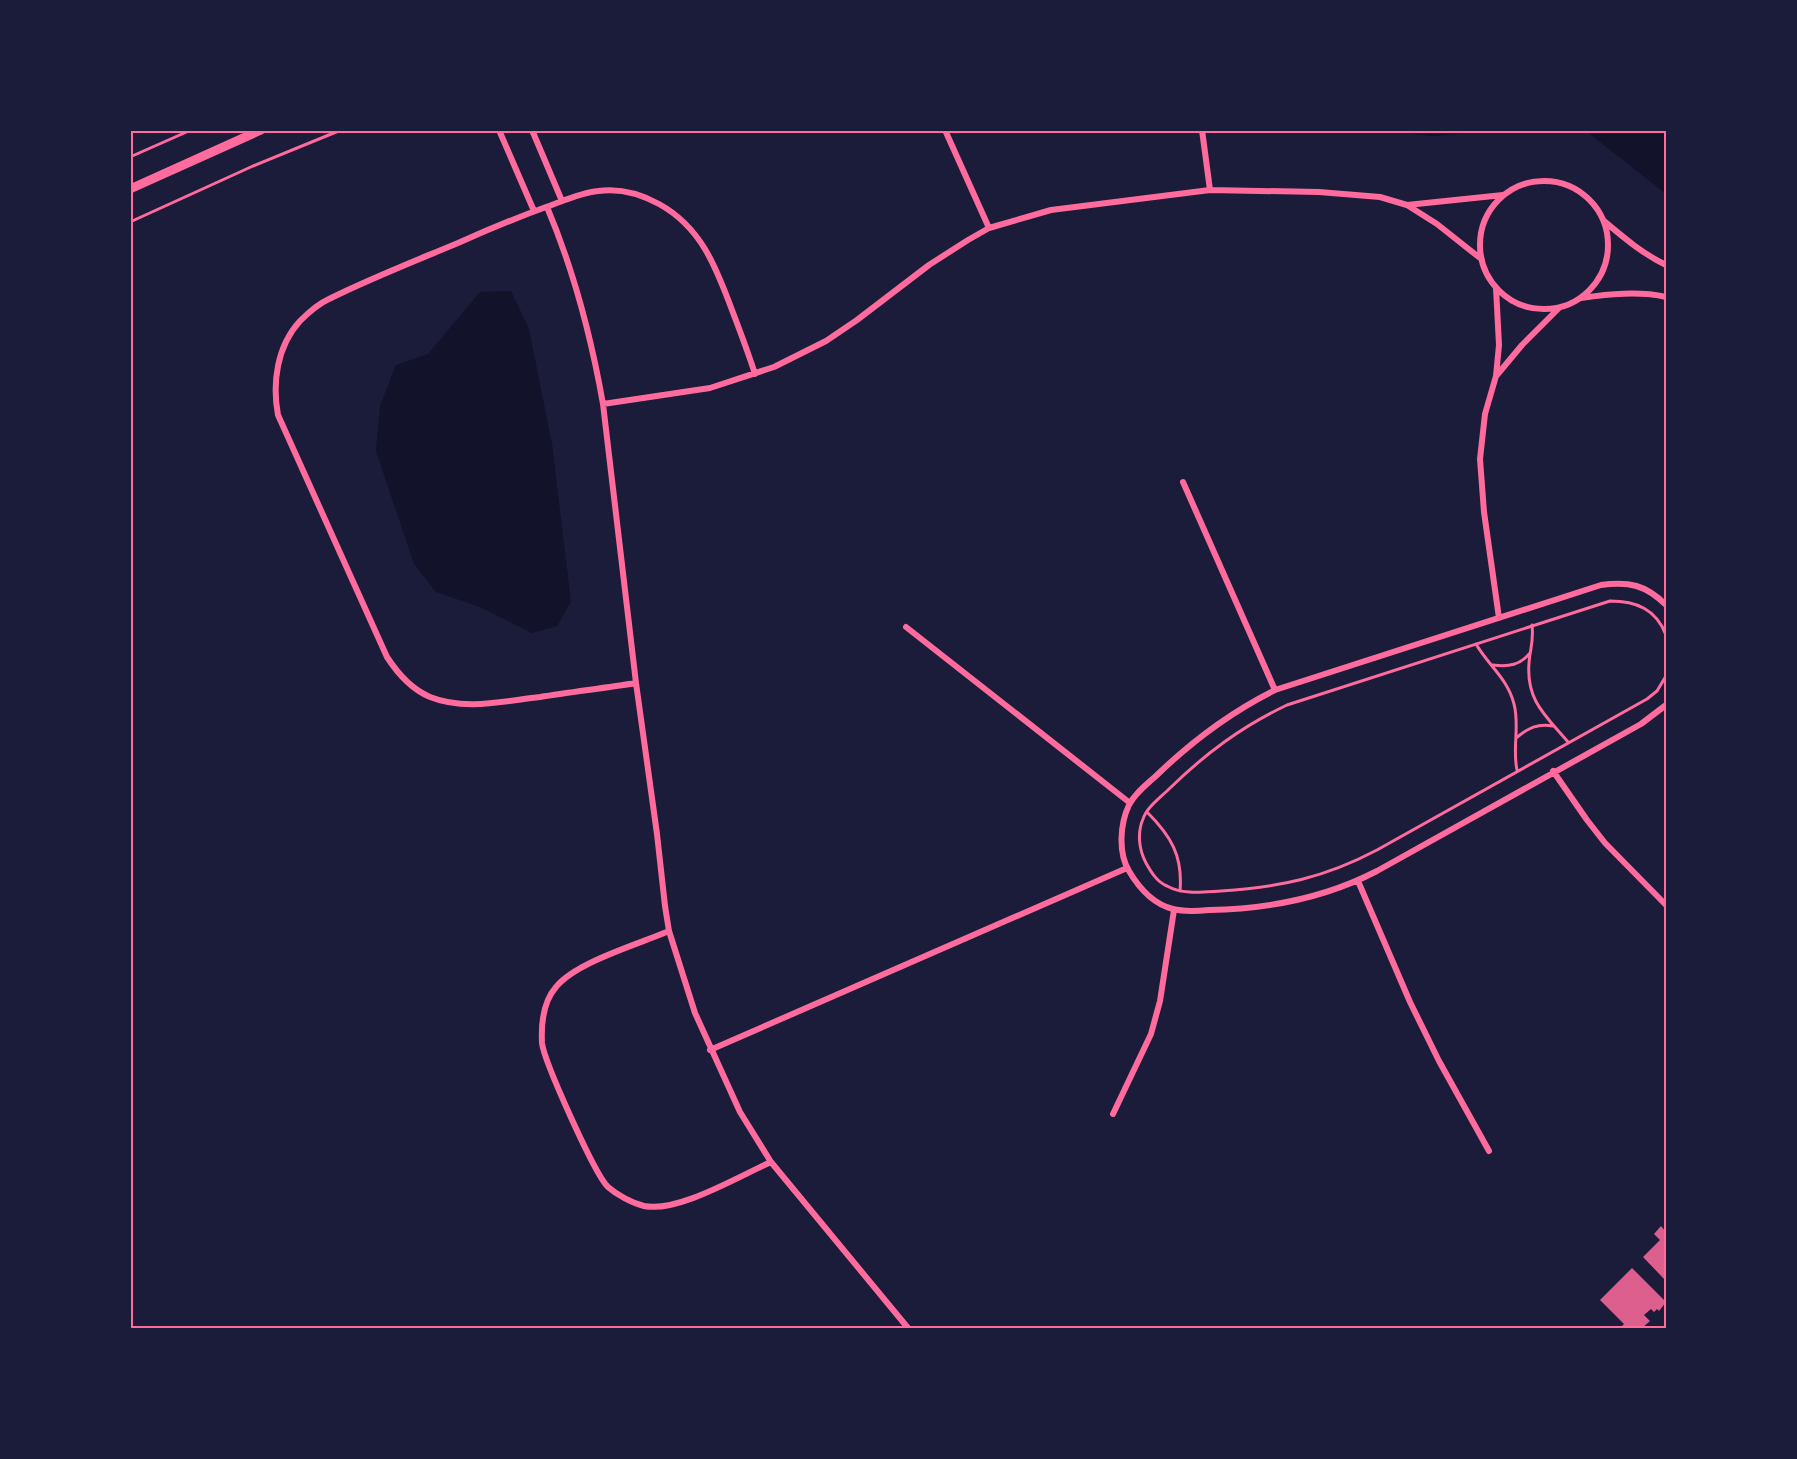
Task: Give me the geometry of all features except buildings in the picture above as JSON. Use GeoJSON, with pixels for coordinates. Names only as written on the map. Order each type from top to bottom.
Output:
{"type":"FeatureCollection","features":[{"type":"Feature","properties":{"kind":"street"},"geometry":{"type":"LineString","coordinates":[[130,189],[261,130]]}},
{"type":"Feature","properties":{"kind":"street"},"geometry":{"type":"LineString","coordinates":[[499,130],[534,211]]}},
{"type":"Feature","properties":{"kind":"street"},"geometry":{"type":"LineString","coordinates":[[532,130],[562,201]]}},
{"type":"Feature","properties":{"kind":"street"},"geometry":{"type":"LineString","coordinates":[[945,130],[989,228]]}},
{"type":"Feature","properties":{"kind":"street"},"geometry":{"type":"LineString","coordinates":[[1202,130],[1210,190]]}},
{"type":"Feature","properties":{"kind":"street"},"geometry":{"type":"LineString","coordinates":[[1559,308],[1537,310],[1523,307],[1512,301],[1497,288],[1485,272],[1480,258],[1479,239],[1490,210],[1503,195],[1525,183],[1550,181],[1568,186],[1593,205],[1604,221],[1629,242],[1666,265]]}},
{"type":"Feature","properties":{"kind":"street"},"geometry":{"type":"LineString","coordinates":[[636,683],[486,704],[459,704],[431,697],[412,686],[387,657],[278,415],[275,386],[287,340],[298,323],[327,300],[534,211],[581,194],[600,190],[623,191],[642,195],[673,213],[700,239],[711,256],[755,374]]}},
{"type":"Feature","properties":{"kind":"street"},"geometry":{"type":"LineString","coordinates":[[603,404],[710,388],[774,367],[818,346],[857,320],[946,253],[989,228],[1051,210],[1210,190],[1319,192],[1380,197],[1407,205],[1437,224],[1480,258]]}},
{"type":"Feature","properties":{"kind":"street"},"geometry":{"type":"LineString","coordinates":[[1407,205],[1503,195]]}},
{"type":"Feature","properties":{"kind":"street"},"geometry":{"type":"LineString","coordinates":[[547,207],[563,244],[576,285],[588,328],[603,404],[636,683],[669,931],[694,1013],[740,1113],[771,1162],[908,1329]]}},
{"type":"Feature","properties":{"kind":"street"},"geometry":{"type":"LineString","coordinates":[[1496,376],[1522,345],[1559,308],[1580,298],[1601,277],[1609,251],[1604,221]]}},
{"type":"Feature","properties":{"kind":"street"},"geometry":{"type":"LineString","coordinates":[[1497,288],[1499,345],[1496,376],[1485,414],[1480,459],[1484,512],[1499,618]]}},
{"type":"Feature","properties":{"kind":"street"},"geometry":{"type":"LineString","coordinates":[[1580,298],[1637,294],[1666,297]]}},
{"type":"Feature","properties":{"kind":"street"},"geometry":{"type":"LineString","coordinates":[[1183,482],[1275,690]]}},
{"type":"Feature","properties":{"kind":"street"},"geometry":{"type":"LineString","coordinates":[[1666,605],[1644,588],[1618,583],[1601,585],[1275,690],[1236,711],[1163,769],[1137,793],[1126,814],[1122,839],[1127,868],[1145,892],[1159,903],[1174,910],[1217,910],[1290,902],[1314,896],[1358,881],[1641,724],[1666,705]]}},
{"type":"Feature","properties":{"kind":"street"},"geometry":{"type":"LineString","coordinates":[[906,627],[1130,803]]}},
{"type":"Feature","properties":{"kind":"street"},"geometry":{"type":"LineString","coordinates":[[1553,771],[1605,843],[1666,905]]}},
{"type":"Feature","properties":{"kind":"street"},"geometry":{"type":"LineString","coordinates":[[710,1050],[1127,868]]}},
{"type":"Feature","properties":{"kind":"street"},"geometry":{"type":"LineString","coordinates":[[1358,881],[1410,1002],[1439,1061],[1489,1151]]}},
{"type":"Feature","properties":{"kind":"street"},"geometry":{"type":"LineString","coordinates":[[1113,1114],[1152,1034],[1163,984],[1174,910]]}},
{"type":"Feature","properties":{"kind":"street"},"geometry":{"type":"LineString","coordinates":[[669,931],[581,968],[556,987],[547,1001],[542,1028],[542,1046],[551,1070],[596,1170],[608,1187],[629,1200],[645,1206],[664,1207],[682,1203],[771,1162]]}},
{"type":"Feature","properties":{"kind":"path"},"geometry":{"type":"LineString","coordinates":[[130,157],[191,130]]}},
{"type":"Feature","properties":{"kind":"path"},"geometry":{"type":"LineString","coordinates":[[130,222],[341,130]]}},
{"type":"Feature","properties":{"kind":"path"},"geometry":{"type":"LineString","coordinates":[[1666,635],[1656,616],[1644,607],[1627,601],[1610,601],[1287,705],[1254,721],[1224,741],[1188,770],[1147,812],[1139,836],[1144,860],[1156,878],[1166,886],[1180,891],[1198,892],[1265,887],[1300,881],[1347,866],[1647,699],[1657,692],[1666,676]]}},
{"type":"Feature","properties":{"kind":"path"},"geometry":{"type":"LineString","coordinates":[[1532,625],[1534,637],[1529,667],[1532,692],[1547,720],[1568,742]]}},
{"type":"Feature","properties":{"kind":"path"},"geometry":{"type":"LineString","coordinates":[[1476,644],[1502,675],[1515,705],[1514,750],[1517,771]]}},
{"type":"Feature","properties":{"kind":"path"},"geometry":{"type":"LineString","coordinates":[[1492,665],[1512,666],[1524,660],[1531,652]]}},
{"type":"Feature","properties":{"kind":"path"},"geometry":{"type":"LineString","coordinates":[[1515,739],[1533,726],[1545,724],[1554,727]]}},
{"type":"Feature","properties":{"kind":"path"},"geometry":{"type":"LineString","coordinates":[[1147,812],[1170,838],[1175,849],[1181,877],[1180,891]]}},
{"type":"Feature","properties":{"kind":"shaded area"},"geometry":{"type":"Polygon","coordinates":[[[1389,131],[1493,131],[1433,136],[1389,131]]]}},
{"type":"Feature","properties":{"kind":"shaded area"},"geometry":{"type":"Polygon","coordinates":[[[1586,131],[1666,131],[1666,194],[1586,131]]]}},
{"type":"Feature","properties":{"kind":"shaded area"},"geometry":{"type":"Polygon","coordinates":[[[511,291],[529,329],[552,444],[571,602],[557,626],[532,633],[480,607],[436,592],[414,564],[376,451],[380,406],[396,365],[428,354],[480,292],[511,291]]]}}]}
